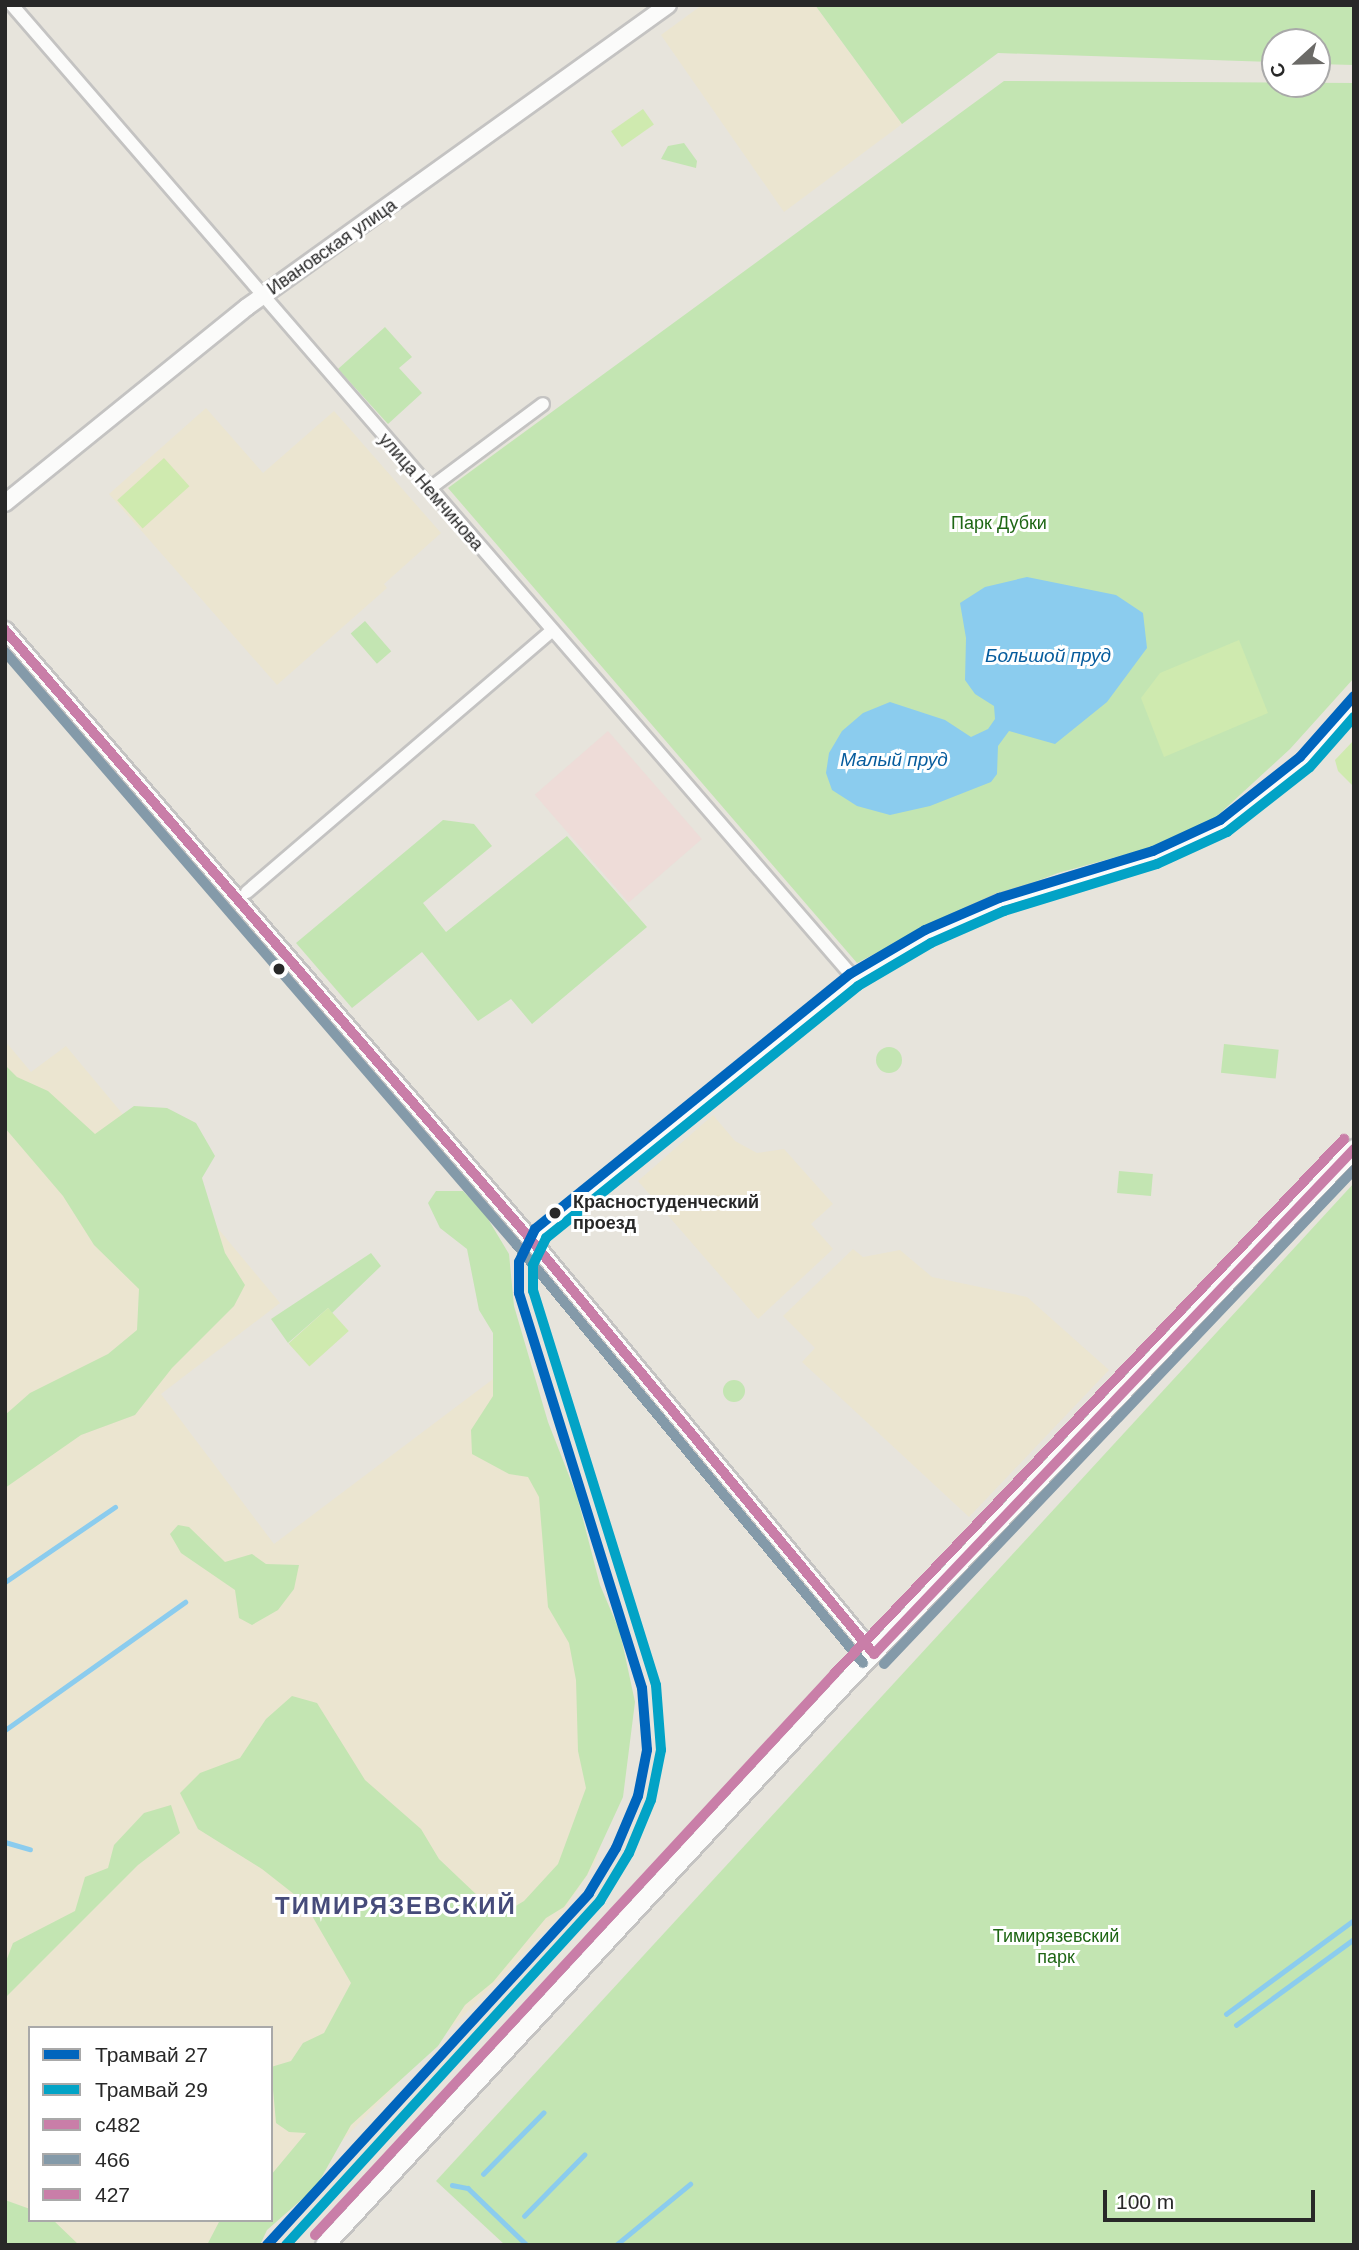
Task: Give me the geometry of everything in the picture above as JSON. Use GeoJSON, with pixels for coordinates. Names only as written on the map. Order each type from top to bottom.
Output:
{"type":"FeatureCollection","features":[{"type":"Feature","properties":{"kind":"main road"},"geometry":{"type":"LineString","coordinates":[[325,2245],[874,1654],[1354,1149]]}},
{"type":"Feature","properties":{"kind":"street","name":"улица Немчинова"},"geometry":{"type":"LineString","coordinates":[[12,5],[853,977]]}},
{"type":"Feature","properties":{"kind":"street","name":"Ивановская улица"},"geometry":{"type":"LineString","coordinates":[[5,503],[262,297],[668,5]]}},
{"type":"Feature","properties":{"kind":"street"},"geometry":{"type":"LineString","coordinates":[[429,489],[543,404]]}},
{"type":"Feature","properties":{"kind":"street"},"geometry":{"type":"LineString","coordinates":[[5,630],[532,1242],[874,1654]]}},
{"type":"Feature","properties":{"kind":"street"},"geometry":{"type":"LineString","coordinates":[[247,892],[552,631]]}},
{"type":"Feature","properties":{"kind":"street"},"geometry":{"type":"LineString","coordinates":[[532,1242],[853,977],[927,934],[1000,901],[1154,855],[1222,824],[1303,760],[1354,703]]}},
{"type":"Feature","properties":{"kind":"shaded area"},"geometry":{"type":"Polygon","coordinates":[[[702,5],[815,5],[902,124],[784,212],[661,35],[702,5]]]}},
{"type":"Feature","properties":{"kind":"shaded area"},"geometry":{"type":"Polygon","coordinates":[[[206,408],[263,473],[334,411],[441,533],[384,584],[387,588],[277,685],[109,494],[206,408]]]}},
{"type":"Feature","properties":{"kind":"shaded area"},"geometry":{"type":"Polygon","coordinates":[[[608,731],[702,839],[629,903],[535,795],[608,731]]]}},
{"type":"Feature","properties":{"kind":"shaded area"},"geometry":{"type":"Polygon","coordinates":[[[5,1041],[31,1072],[66,1046],[280,1303],[161,1394],[274,1544],[521,1358],[617,1798],[594,1865],[560,1916],[273,2212],[273,2026],[28,2026],[28,2222],[263,2222],[242,2245],[5,2245],[5,1041]]]}},
{"type":"Feature","properties":{"kind":"shaded area"},"geometry":{"type":"Polygon","coordinates":[[[713,1115],[735,1141],[757,1153],[784,1149],[833,1204],[811,1224],[833,1249],[758,1319],[638,1181],[713,1115]]]}},
{"type":"Feature","properties":{"kind":"shaded area"},"geometry":{"type":"Polygon","coordinates":[[[853,1249],[863,1257],[900,1250],[932,1277],[1027,1297],[1109,1370],[969,1517],[802,1362],[815,1348],[783,1316],[853,1249]]]}},
{"type":"Feature","properties":{"kind":"green space"},"geometry":{"type":"Polygon","coordinates":[[[815,5],[1354,5],[1354,65],[1331,64],[1331,28],[1261,28],[1261,62],[998,53],[902,124],[815,5]]]}},
{"type":"Feature","properties":{"kind":"green space","name":"Парк Дубки"},"geometry":{"type":"Polygon","coordinates":[[[1004,81],[1261,82],[1261,98],[1331,98],[1331,83],[1354,83],[1354,678],[1290,749],[1216,817],[1149,848],[1058,873],[955,912],[857,963],[448,488],[1004,81]]]}},
{"type":"Feature","properties":{"kind":"green space"},"geometry":{"type":"Polygon","coordinates":[[[643,109],[654,125],[622,147],[611,131],[643,109]]]}},
{"type":"Feature","properties":{"kind":"green space"},"geometry":{"type":"Polygon","coordinates":[[[684,143],[697,161],[696,168],[661,159],[668,146],[684,143]]]}},
{"type":"Feature","properties":{"kind":"green space"},"geometry":{"type":"Polygon","coordinates":[[[385,327],[412,357],[399,368],[422,393],[388,424],[338,369],[385,327]]]}},
{"type":"Feature","properties":{"kind":"green space"},"geometry":{"type":"Polygon","coordinates":[[[164,458],[189,486],[143,528],[117,500],[164,458]]]}},
{"type":"Feature","properties":{"kind":"green space"},"geometry":{"type":"Polygon","coordinates":[[[365,621],[391,651],[377,664],[351,633],[365,621]]]}},
{"type":"Feature","properties":{"kind":"green space"},"geometry":{"type":"Polygon","coordinates":[[[1239,640],[1268,713],[1164,757],[1141,698],[1160,673],[1239,640]]]}},
{"type":"Feature","properties":{"kind":"green space"},"geometry":{"type":"Polygon","coordinates":[[[1354,740],[1354,787],[1338,771],[1335,760],[1354,740]]]}},
{"type":"Feature","properties":{"kind":"green space"},"geometry":{"type":"Polygon","coordinates":[[[443,820],[474,824],[492,846],[423,903],[446,932],[567,836],[647,927],[532,1024],[511,999],[478,1021],[422,952],[352,1008],[296,943],[443,820]]]}},
{"type":"Feature","properties":{"kind":"green space"},"geometry":{"type":"Polygon","coordinates":[[[1224,1044],[1279,1050],[1276,1079],[1221,1073],[1224,1044]]]}},
{"type":"Feature","properties":{"kind":"green space"},"geometry":{"type":"Polygon","coordinates":[[[889,1047],[898,1051],[902,1060],[898,1069],[889,1073],[880,1069],[876,1060],[880,1051],[889,1047]]]}},
{"type":"Feature","properties":{"kind":"green space"},"geometry":{"type":"Polygon","coordinates":[[[5,1065],[17,1077],[48,1091],[95,1134],[134,1106],[167,1108],[196,1123],[215,1156],[202,1178],[225,1253],[245,1285],[234,1306],[172,1368],[135,1415],[81,1435],[5,1488],[5,1415],[30,1393],[108,1354],[137,1330],[139,1289],[94,1245],[63,1196],[5,1128],[5,1065]]]}},
{"type":"Feature","properties":{"kind":"green space"},"geometry":{"type":"Polygon","coordinates":[[[1119,1171],[1153,1174],[1151,1196],[1117,1193],[1119,1171]]]}},
{"type":"Feature","properties":{"kind":"green space","name":"Тимирязевский парк"},"geometry":{"type":"Polygon","coordinates":[[[1354,1183],[1354,2245],[505,2245],[436,2181],[1354,1183]]]}},
{"type":"Feature","properties":{"kind":"green space"},"geometry":{"type":"Polygon","coordinates":[[[436,1191],[463,1191],[485,1214],[509,1254],[514,1306],[548,1422],[577,1496],[600,1585],[620,1632],[635,1702],[623,1797],[587,1875],[564,1907],[546,1918],[493,1982],[465,2005],[438,2046],[351,2125],[316,2187],[267,2230],[260,2245],[207,2245],[219,2222],[273,2222],[273,2173],[306,2133],[289,2132],[276,2123],[273,2066],[291,2061],[303,2043],[324,2033],[351,1983],[304,1902],[262,1869],[198,1829],[180,1793],[200,1773],[240,1758],[266,1719],[292,1696],[317,1703],[365,1780],[421,1829],[439,1859],[499,1916],[524,1901],[558,1864],[586,1788],[578,1751],[576,1680],[569,1643],[548,1607],[539,1497],[528,1477],[509,1474],[472,1454],[471,1430],[493,1396],[493,1333],[479,1310],[467,1249],[440,1228],[428,1203],[436,1191]]]}},
{"type":"Feature","properties":{"kind":"green space"},"geometry":{"type":"Polygon","coordinates":[[[371,1253],[381,1266],[332,1313],[328,1308],[288,1343],[271,1319],[371,1253]]]}},
{"type":"Feature","properties":{"kind":"green space"},"geometry":{"type":"Polygon","coordinates":[[[328,1308],[349,1331],[309,1367],[289,1343],[328,1308]]]}},
{"type":"Feature","properties":{"kind":"green space"},"geometry":{"type":"Polygon","coordinates":[[[730,1380],[738,1380],[745,1387],[745,1395],[738,1402],[730,1402],[723,1395],[723,1387],[730,1380]]]}},
{"type":"Feature","properties":{"kind":"green space"},"geometry":{"type":"Polygon","coordinates":[[[178,1525],[189,1527],[225,1562],[252,1554],[266,1564],[299,1565],[294,1589],[278,1610],[252,1625],[239,1618],[235,1590],[181,1553],[170,1534],[178,1525]]]}},
{"type":"Feature","properties":{"kind":"green space"},"geometry":{"type":"Polygon","coordinates":[[[171,1805],[180,1833],[138,1865],[5,1998],[5,1964],[13,1943],[75,1911],[85,1877],[108,1868],[114,1845],[144,1813],[171,1805]]]}},
{"type":"Feature","properties":{"kind":"green space"},"geometry":{"type":"Polygon","coordinates":[[[5,2200],[28,2208],[28,2222],[55,2222],[79,2245],[5,2245],[5,2200]]]}},
{"type":"Feature","properties":{"kind":"water","name":"Большой пруд"},"geometry":{"type":"Polygon","coordinates":[[[1027,577],[1116,595],[1143,613],[1147,648],[1107,702],[1055,744],[1009,731],[998,746],[997,774],[991,782],[930,806],[890,815],[857,806],[832,790],[826,773],[829,753],[842,731],[863,713],[890,702],[945,720],[971,737],[988,729],[995,719],[994,706],[975,694],[965,680],[966,638],[960,603],[985,587],[1027,577]]]}},
{"type":"Feature","properties":{"kind":"waterway"},"geometry":{"type":"LineString","coordinates":[[5,1582],[115,1507]]}},
{"type":"Feature","properties":{"kind":"waterway"},"geometry":{"type":"LineString","coordinates":[[5,1730],[185,1602]]}},
{"type":"Feature","properties":{"kind":"waterway"},"geometry":{"type":"LineString","coordinates":[[5,1842],[30,1849]]}},
{"type":"Feature","properties":{"kind":"waterway"},"geometry":{"type":"LineString","coordinates":[[1226,2014],[1354,1920]]}},
{"type":"Feature","properties":{"kind":"waterway"},"geometry":{"type":"LineString","coordinates":[[1236,2025],[1354,1939]]}},
{"type":"Feature","properties":{"kind":"waterway"},"geometry":{"type":"LineString","coordinates":[[483,2174],[543,2113]]}},
{"type":"Feature","properties":{"kind":"waterway"},"geometry":{"type":"LineString","coordinates":[[524,2216],[584,2155]]}},
{"type":"Feature","properties":{"kind":"waterway"},"geometry":{"type":"LineString","coordinates":[[616,2245],[690,2184]]}},
{"type":"Feature","properties":{"kind":"waterway"},"geometry":{"type":"LineString","coordinates":[[452,2185],[468,2188],[527,2245]]}},
{"type":"Feature","properties":{"kind":"tram line","name":"27"},"geometry":{"type":"LineString","coordinates":[[267,2245],[589,1893],[616,1848],[638,1796],[647,1750],[642,1688],[519,1293],[519,1262],[535,1229],[850,974],[925,930],[999,898],[1153,851],[1220,820],[1300,757],[1354,696]]}},
{"type":"Feature","properties":{"kind":"tram line","name":"29"},"geometry":{"type":"LineString","coordinates":[[286,2245],[600,1901],[629,1853],[651,1800],[661,1750],[656,1685],[533,1291],[533,1265],[546,1238],[858,986],[931,943],[1004,911],[1157,864],[1227,832],[1310,767],[1354,717]]}},
{"type":"Feature","properties":{"kind":"transit line","name":"с482"},"geometry":{"type":"LineString","coordinates":[[5,630],[527,1235],[874,1654]]}},
{"type":"Feature","properties":{"kind":"transit line","name":"466"},"geometry":{"type":"LineString","coordinates":[[5,652],[516,1244],[863,1663]]}},
{"type":"Feature","properties":{"kind":"transit line","name":"427"},"geometry":{"type":"LineString","coordinates":[[315,2235],[835,1673],[1344,1139]]}},
{"type":"Feature","properties":{"kind":"transit line","name":"с482"},"geometry":{"type":"LineString","coordinates":[[874,1654],[1354,1149]]}},
{"type":"Feature","properties":{"kind":"transit line","name":"466"},"geometry":{"type":"LineString","coordinates":[[884,1664],[1354,1170]]}},
{"type":"Feature","properties":{"kind":"place","name":"Красностуденческий проезд"},"geometry":{"type":"Point","coordinates":[555,1213]}},
{"type":"Feature","properties":{"kind":"district","name":"ТИМИРЯЗЕВСКИЙ"},"geometry":{"type":"Point","coordinates":[396,1906]}},
{"type":"Feature","properties":{"kind":"water label","name":"Малый пруд"},"geometry":{"type":"Point","coordinates":[894,760]}}]}
